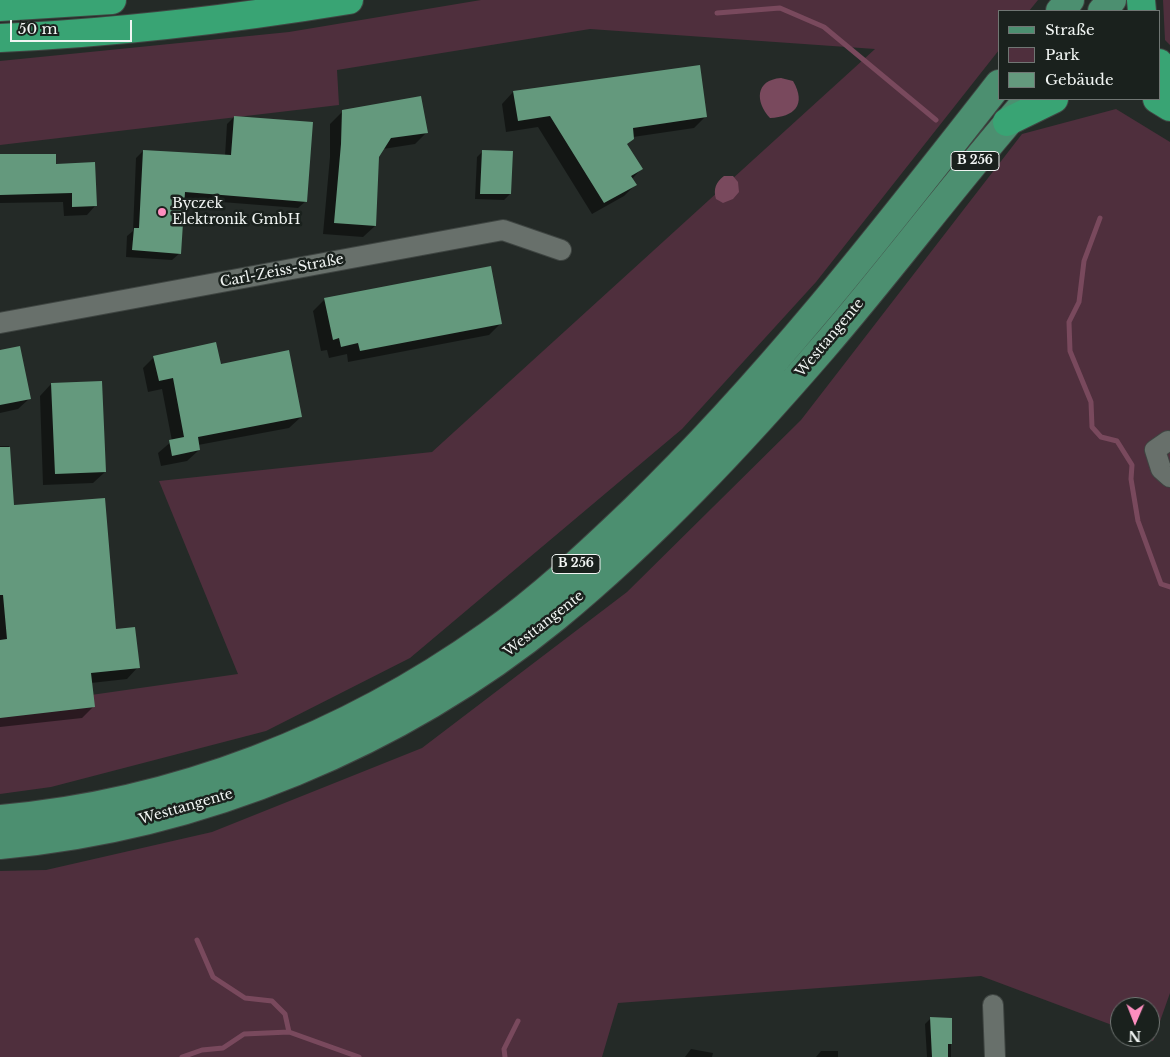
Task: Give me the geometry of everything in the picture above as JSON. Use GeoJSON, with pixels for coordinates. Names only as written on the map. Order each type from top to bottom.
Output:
{"type":"FeatureCollection","features":[{"type":"Feature","properties":{"kind":"highway"},"geometry":{"type":"LineString","coordinates":[[0,7],[112,0]]}},
{"type":"Feature","properties":{"kind":"highway"},"geometry":{"type":"LineString","coordinates":[[0,38],[116,31],[258,15],[349,0]]}},
{"type":"Feature","properties":{"kind":"highway"},"geometry":{"type":"LineString","coordinates":[[1162,79],[1170,107]]}},
{"type":"Feature","properties":{"kind":"highway"},"geometry":{"type":"LineString","coordinates":[[1007,122],[1052,100]]}},
{"type":"Feature","properties":{"kind":"main road"},"geometry":{"type":"LineString","coordinates":[[1061,10],[1070,0]]}},
{"type":"Feature","properties":{"kind":"main road"},"geometry":{"type":"LineString","coordinates":[[1103,10],[1112,0]]}},
{"type":"Feature","properties":{"kind":"main road","name":"Westtangente"},"geometry":{"type":"LineString","coordinates":[[0,819],[84,808],[146,794],[207,777],[267,756],[325,731],[382,702],[437,670],[489,635],[540,596],[587,554],[674,471],[758,381],[840,285],[998,85]]}},
{"type":"Feature","properties":{"kind":"main road","name":"Westtangente"},"geometry":{"type":"LineString","coordinates":[[0,844],[87,833],[151,819],[213,801],[274,780],[334,754],[393,725],[449,693],[503,656],[562,611],[692,492],[824,347],[1007,122],[1027,100]]}},
{"type":"Feature","properties":{"kind":"street","name":"Carl-Zeiss-Straße"},"geometry":{"type":"LineString","coordinates":[[0,323],[504,230],[560,250]]}},
{"type":"Feature","properties":{"kind":"street"},"geometry":{"type":"LineString","coordinates":[[1170,442],[1168,441],[1155,450],[1161,469],[1170,478]]}},
{"type":"Feature","properties":{"kind":"street"},"geometry":{"type":"LineString","coordinates":[[993,1005],[994,1057]]}},
{"type":"Feature","properties":{"kind":"green space"},"geometry":{"type":"Polygon","coordinates":[[[481,0],[1038,0],[1030,10],[998,10],[998,51],[816,282],[682,429],[410,658],[266,731],[51,787],[0,794],[0,708],[238,674],[159,481],[432,452],[875,49],[590,29],[337,70],[339,105],[0,145],[0,61],[289,32],[481,0]]]}},
{"type":"Feature","properties":{"kind":"green space"},"geometry":{"type":"Polygon","coordinates":[[[1163,0],[1170,0],[1170,45],[1165,40],[1163,0]]]}},
{"type":"Feature","properties":{"kind":"green space"},"geometry":{"type":"Polygon","coordinates":[[[1116,109],[1170,142],[1170,993],[1160,1021],[1160,997],[1110,997],[1110,1024],[981,976],[618,1003],[602,1057],[0,1057],[0,871],[46,870],[212,832],[422,748],[627,592],[801,420],[1022,134],[1116,109]]]}},
{"type":"Feature","properties":{"kind":"shaded area"},"geometry":{"type":"Polygon","coordinates":[[[781,78],[793,81],[799,97],[798,103],[792,112],[770,118],[762,105],[760,93],[766,83],[781,78]]]}},
{"type":"Feature","properties":{"kind":"shaded area"},"geometry":{"type":"Polygon","coordinates":[[[724,176],[733,176],[738,182],[739,192],[733,199],[723,203],[716,199],[715,189],[717,183],[724,176]]]}},
{"type":"Feature","properties":{"kind":"building"},"geometry":{"type":"Polygon","coordinates":[[[700,65],[707,117],[633,128],[634,139],[627,144],[643,169],[631,176],[637,185],[604,203],[550,116],[518,121],[513,91],[700,65]]]}},
{"type":"Feature","properties":{"kind":"building"},"geometry":{"type":"Polygon","coordinates":[[[421,96],[428,133],[391,138],[379,157],[376,226],[334,223],[342,110],[421,96]]]}},
{"type":"Feature","properties":{"kind":"building"},"geometry":{"type":"Polygon","coordinates":[[[234,116],[313,122],[307,202],[185,192],[181,254],[132,250],[134,228],[139,228],[143,150],[231,155],[234,116]]]}},
{"type":"Feature","properties":{"kind":"building"},"geometry":{"type":"Polygon","coordinates":[[[482,150],[513,151],[511,194],[480,194],[482,150]]]}},
{"type":"Feature","properties":{"kind":"building"},"geometry":{"type":"Polygon","coordinates":[[[0,154],[56,154],[56,164],[95,162],[97,206],[72,207],[72,193],[0,195],[0,154]]]}},
{"type":"Feature","properties":{"kind":"building"},"geometry":{"type":"Polygon","coordinates":[[[491,266],[502,324],[360,351],[358,343],[341,347],[339,338],[333,340],[324,298],[491,266]]]}},
{"type":"Feature","properties":{"kind":"building"},"geometry":{"type":"Polygon","coordinates":[[[216,342],[221,364],[289,350],[302,417],[198,437],[200,450],[172,456],[169,440],[184,437],[173,378],[159,381],[153,356],[216,342]]]}},
{"type":"Feature","properties":{"kind":"building"},"geometry":{"type":"Polygon","coordinates":[[[20,346],[31,399],[0,405],[0,350],[20,346]]]}},
{"type":"Feature","properties":{"kind":"building"},"geometry":{"type":"Polygon","coordinates":[[[102,381],[106,472],[55,474],[51,383],[102,381]]]}},
{"type":"Feature","properties":{"kind":"building"},"geometry":{"type":"Polygon","coordinates":[[[0,447],[10,447],[14,505],[105,498],[116,629],[135,627],[140,668],[91,673],[95,707],[0,718],[0,640],[7,639],[3,595],[0,595],[0,447]]]}},
{"type":"Feature","properties":{"kind":"building"},"geometry":{"type":"Polygon","coordinates":[[[930,1017],[952,1018],[952,1044],[948,1044],[948,1057],[932,1057],[930,1017]]]}},
{"type":"Feature","properties":{"kind":"waterway"},"geometry":{"type":"LineString","coordinates":[[717,13],[780,8],[824,27],[936,120]]}},
{"type":"Feature","properties":{"kind":"waterway"},"geometry":{"type":"LineString","coordinates":[[1100,218],[1084,261],[1079,302],[1069,322],[1070,351],[1091,402],[1092,427],[1101,437],[1117,441],[1132,465],[1131,479],[1138,521],[1161,584],[1170,587]]}},
{"type":"Feature","properties":{"kind":"waterway"},"geometry":{"type":"LineString","coordinates":[[197,940],[213,977],[245,998],[272,1001],[285,1014],[289,1032]]}},
{"type":"Feature","properties":{"kind":"waterway"},"geometry":{"type":"LineString","coordinates":[[505,1057],[504,1049],[518,1021]]}},
{"type":"Feature","properties":{"kind":"waterway"},"geometry":{"type":"LineString","coordinates":[[182,1057],[202,1050],[223,1048],[244,1034],[289,1032],[359,1057]]}},
{"type":"Feature","properties":{"kind":"place","name":"Byczek Elektronik GmbH"},"geometry":{"type":"Point","coordinates":[162,212]}}]}
